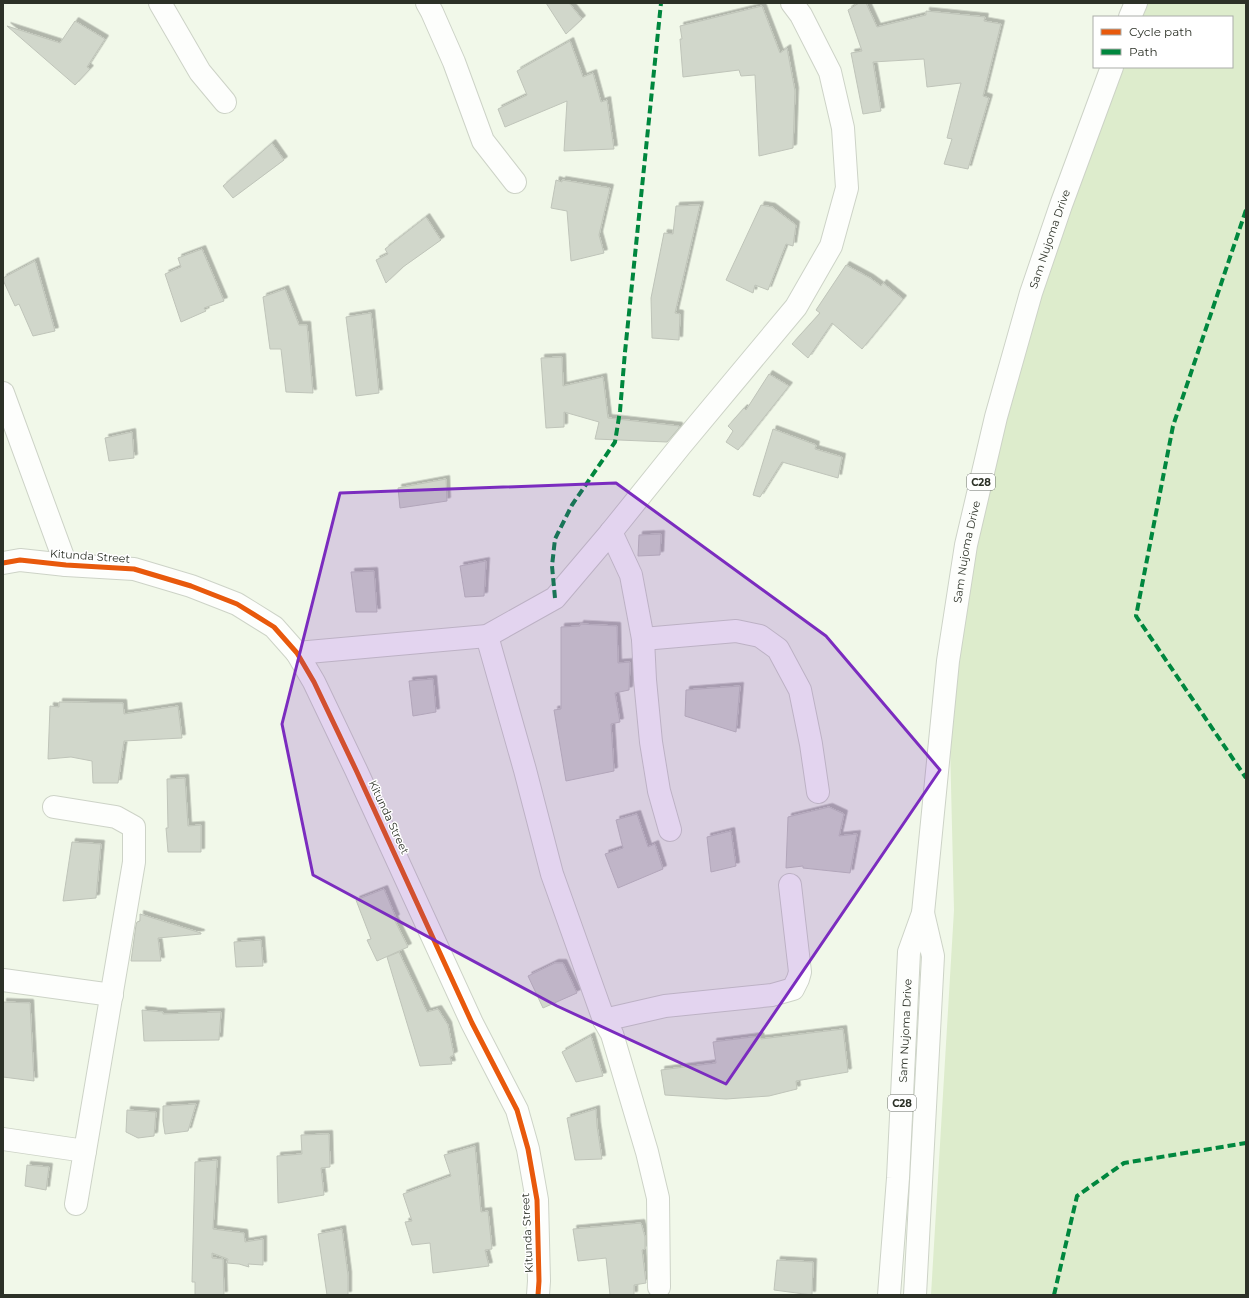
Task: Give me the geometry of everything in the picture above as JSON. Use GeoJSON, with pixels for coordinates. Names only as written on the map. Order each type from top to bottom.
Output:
{"type":"FeatureCollection","features":[{"type":"Feature","properties":{"kind":"main road"},"geometry":{"type":"LineString","coordinates":[[160,3],[200,72],[225,102]]}},
{"type":"Feature","properties":{"kind":"main road"},"geometry":{"type":"LineString","coordinates":[[427,3],[454,62],[483,141],[515,182]]}},
{"type":"Feature","properties":{"kind":"main road"},"geometry":{"type":"LineString","coordinates":[[298,653],[487,636],[554,598],[611,532],[796,307],[831,246],[847,188],[843,128],[830,72],[801,15],[792,3]]}},
{"type":"Feature","properties":{"kind":"main road"},"geometry":{"type":"LineString","coordinates":[[1130,16],[1136,3]]}},
{"type":"Feature","properties":{"kind":"main road","name":"Sam Nujoma Drive"},"geometry":{"type":"LineString","coordinates":[[890,1295],[898,1178],[908,952],[923,913],[948,669],[966,545],[996,417],[1032,293],[1061,205],[1112,68]]}},
{"type":"Feature","properties":{"kind":"main road"},"geometry":{"type":"LineString","coordinates":[[3,393],[66,565]]}},
{"type":"Feature","properties":{"kind":"main road"},"geometry":{"type":"LineString","coordinates":[[611,532],[631,575],[643,640],[651,742],[659,791],[670,830]]}},
{"type":"Feature","properties":{"kind":"main road","name":"Kitunda Street"},"geometry":{"type":"LineString","coordinates":[[3,563],[20,560],[66,565],[134,569],[198,589],[237,604],[274,627],[298,653],[314,682],[356,770],[472,1023],[518,1110],[528,1149],[536,1200],[539,1281],[538,1295]]}},
{"type":"Feature","properties":{"kind":"main road"},"geometry":{"type":"LineString","coordinates":[[643,640],[736,631],[760,636],[778,649],[800,690],[811,744],[818,792]]}},
{"type":"Feature","properties":{"kind":"main road"},"geometry":{"type":"LineString","coordinates":[[487,636],[525,770],[552,874],[604,1020],[612,1034],[646,1152],[658,1198],[659,1287]]}},
{"type":"Feature","properties":{"kind":"main road"},"geometry":{"type":"LineString","coordinates":[[54,807],[116,817],[134,827],[134,862],[76,1204]]}},
{"type":"Feature","properties":{"kind":"main road"},"geometry":{"type":"LineString","coordinates":[[604,1020],[665,1006],[772,995],[793,989],[800,972],[790,885]]}},
{"type":"Feature","properties":{"kind":"main road","name":"Sam Nujoma Drive"},"geometry":{"type":"LineString","coordinates":[[915,1295],[933,956],[923,913]]}},
{"type":"Feature","properties":{"kind":"main road"},"geometry":{"type":"LineString","coordinates":[[3,980],[112,995]]}},
{"type":"Feature","properties":{"kind":"main road"},"geometry":{"type":"LineString","coordinates":[[3,1139],[86,1152]]}},
{"type":"Feature","properties":{"kind":"highlighted area"},"geometry":{"type":"Polygon","coordinates":[[[616,483],[826,636],[940,770],[726,1084],[557,1006],[313,875],[282,724],[340,493],[616,483]]]}},
{"type":"Feature","properties":{"kind":"green space"},"geometry":{"type":"Polygon","coordinates":[[[1136,3],[1246,3],[1246,1295],[931,1295],[954,910],[948,661],[996,417],[1112,68],[1233,68],[1233,16],[1131,16],[1136,3]]]}},
{"type":"Feature","properties":{"kind":"building"},"geometry":{"type":"Polygon","coordinates":[[[546,3],[569,3],[582,19],[566,34],[546,3]]]}},
{"type":"Feature","properties":{"kind":"building"},"geometry":{"type":"Polygon","coordinates":[[[859,3],[866,3],[877,27],[926,15],[926,11],[985,17],[984,21],[1001,24],[983,96],[989,98],[968,169],[944,164],[952,139],[947,138],[961,83],[927,87],[924,59],[873,62],[881,111],[863,114],[851,53],[862,51],[848,10],[859,3]]]}},
{"type":"Feature","properties":{"kind":"building"},"geometry":{"type":"Polygon","coordinates":[[[762,6],[780,53],[787,48],[795,91],[793,148],[759,156],[755,75],[741,76],[739,70],[683,77],[680,39],[682,39],[680,26],[762,6]]]}},
{"type":"Feature","properties":{"kind":"building"},"geometry":{"type":"Polygon","coordinates":[[[75,21],[105,39],[87,67],[90,69],[75,85],[7,26],[60,43],[75,21]]]}},
{"type":"Feature","properties":{"kind":"building"},"geometry":{"type":"Polygon","coordinates":[[[570,41],[583,77],[593,73],[601,102],[607,100],[614,149],[564,151],[567,101],[505,127],[498,109],[527,95],[517,71],[570,41]]]}},
{"type":"Feature","properties":{"kind":"building"},"geometry":{"type":"Polygon","coordinates":[[[272,143],[284,160],[233,198],[223,186],[272,143]]]}},
{"type":"Feature","properties":{"kind":"building"},"geometry":{"type":"Polygon","coordinates":[[[556,180],[610,188],[599,235],[604,253],[571,261],[567,211],[551,208],[556,180]]]}},
{"type":"Feature","properties":{"kind":"building"},"geometry":{"type":"Polygon","coordinates":[[[700,205],[675,313],[680,314],[679,340],[652,338],[651,298],[664,233],[673,234],[676,206],[700,205]]]}},
{"type":"Feature","properties":{"kind":"building"},"geometry":{"type":"Polygon","coordinates":[[[761,205],[772,207],[796,225],[793,246],[786,244],[768,290],[755,285],[753,293],[726,280],[761,205]]]}},
{"type":"Feature","properties":{"kind":"building"},"geometry":{"type":"Polygon","coordinates":[[[426,217],[441,240],[403,267],[386,283],[376,260],[388,254],[385,249],[426,217]]]}},
{"type":"Feature","properties":{"kind":"building"},"geometry":{"type":"Polygon","coordinates":[[[202,249],[224,301],[204,308],[206,311],[181,322],[165,274],[181,267],[178,258],[202,249]]]}},
{"type":"Feature","properties":{"kind":"building"},"geometry":{"type":"Polygon","coordinates":[[[35,261],[55,331],[33,336],[19,304],[15,306],[3,278],[35,261]]]}},
{"type":"Feature","properties":{"kind":"building"},"geometry":{"type":"Polygon","coordinates":[[[846,265],[870,278],[881,286],[883,283],[903,299],[862,349],[832,323],[808,358],[792,344],[820,313],[816,310],[846,265]]]}},
{"type":"Feature","properties":{"kind":"building"},"geometry":{"type":"Polygon","coordinates":[[[285,289],[299,325],[307,325],[313,393],[286,392],[281,349],[270,349],[263,297],[285,289]]]}},
{"type":"Feature","properties":{"kind":"building"},"geometry":{"type":"Polygon","coordinates":[[[371,313],[379,393],[356,396],[346,317],[371,313]]]}},
{"type":"Feature","properties":{"kind":"building"},"geometry":{"type":"Polygon","coordinates":[[[562,357],[563,386],[603,377],[608,418],[679,426],[679,428],[667,442],[595,439],[599,422],[564,412],[564,427],[546,428],[541,358],[562,357]]]}},
{"type":"Feature","properties":{"kind":"building"},"geometry":{"type":"Polygon","coordinates":[[[769,374],[789,386],[738,450],[726,442],[733,431],[728,426],[744,408],[746,410],[769,374]]]}},
{"type":"Feature","properties":{"kind":"building"},"geometry":{"type":"Polygon","coordinates":[[[773,429],[816,445],[815,449],[842,457],[838,478],[782,462],[760,497],[753,495],[773,429]]]}},
{"type":"Feature","properties":{"kind":"building"},"geometry":{"type":"Polygon","coordinates":[[[132,432],[134,458],[109,461],[105,438],[132,432]]]}},
{"type":"Feature","properties":{"kind":"building"},"geometry":{"type":"Polygon","coordinates":[[[446,479],[447,501],[400,508],[398,488],[446,479]]]}},
{"type":"Feature","properties":{"kind":"building"},"geometry":{"type":"Polygon","coordinates":[[[661,534],[660,555],[638,556],[639,535],[661,534]]]}},
{"type":"Feature","properties":{"kind":"building"},"geometry":{"type":"Polygon","coordinates":[[[486,561],[484,596],[465,597],[460,566],[486,561]]]}},
{"type":"Feature","properties":{"kind":"building"},"geometry":{"type":"Polygon","coordinates":[[[374,571],[377,612],[356,612],[351,572],[374,571]]]}},
{"type":"Feature","properties":{"kind":"building"},"geometry":{"type":"Polygon","coordinates":[[[580,624],[617,626],[618,663],[630,662],[629,690],[615,693],[620,722],[611,724],[614,771],[566,781],[554,710],[561,709],[561,627],[580,626],[580,624]]]}},
{"type":"Feature","properties":{"kind":"building"},"geometry":{"type":"Polygon","coordinates":[[[433,679],[436,712],[413,716],[409,681],[433,679]]]}},
{"type":"Feature","properties":{"kind":"building"},"geometry":{"type":"Polygon","coordinates":[[[740,686],[736,732],[685,716],[686,690],[740,686]]]}},
{"type":"Feature","properties":{"kind":"building"},"geometry":{"type":"Polygon","coordinates":[[[59,702],[123,703],[124,714],[178,706],[182,738],[124,741],[118,783],[93,783],[92,761],[71,757],[48,759],[50,706],[59,707],[59,702]]]}},
{"type":"Feature","properties":{"kind":"building"},"geometry":{"type":"Polygon","coordinates":[[[185,778],[188,826],[201,825],[201,852],[168,852],[166,828],[168,828],[167,779],[185,778]]]}},
{"type":"Feature","properties":{"kind":"building"},"geometry":{"type":"Polygon","coordinates":[[[829,807],[844,814],[839,836],[857,834],[850,873],[803,868],[803,866],[786,868],[788,817],[829,807]]]}},
{"type":"Feature","properties":{"kind":"building"},"geometry":{"type":"Polygon","coordinates":[[[637,814],[648,847],[655,844],[663,869],[618,888],[605,854],[623,848],[616,820],[637,814]]]}},
{"type":"Feature","properties":{"kind":"building"},"geometry":{"type":"Polygon","coordinates":[[[731,831],[736,866],[711,872],[707,837],[731,831]]]}},
{"type":"Feature","properties":{"kind":"building"},"geometry":{"type":"Polygon","coordinates":[[[72,842],[101,844],[96,898],[63,901],[72,842]]]}},
{"type":"Feature","properties":{"kind":"building"},"geometry":{"type":"Polygon","coordinates":[[[384,889],[396,918],[394,919],[408,947],[377,961],[367,940],[371,939],[356,900],[384,889]]]}},
{"type":"Feature","properties":{"kind":"building"},"geometry":{"type":"Polygon","coordinates":[[[140,914],[201,934],[158,938],[161,961],[131,961],[136,925],[137,922],[140,921],[140,914]]]}},
{"type":"Feature","properties":{"kind":"building"},"geometry":{"type":"Polygon","coordinates":[[[261,940],[263,966],[236,967],[234,942],[261,940]]]}},
{"type":"Feature","properties":{"kind":"building"},"geometry":{"type":"Polygon","coordinates":[[[399,952],[427,1012],[438,1009],[448,1025],[454,1055],[450,1057],[452,1064],[420,1066],[387,957],[399,952]]]}},
{"type":"Feature","properties":{"kind":"building"},"geometry":{"type":"Polygon","coordinates":[[[555,963],[563,963],[577,993],[543,1008],[528,976],[555,963]]]}},
{"type":"Feature","properties":{"kind":"building"},"geometry":{"type":"Polygon","coordinates":[[[3,1002],[30,1003],[34,1081],[3,1077],[3,1002]]]}},
{"type":"Feature","properties":{"kind":"building"},"geometry":{"type":"Polygon","coordinates":[[[142,1010],[163,1012],[163,1014],[221,1012],[219,1040],[144,1041],[142,1010]]]}},
{"type":"Feature","properties":{"kind":"building"},"geometry":{"type":"Polygon","coordinates":[[[843,1029],[848,1072],[796,1081],[797,1089],[769,1096],[726,1099],[665,1095],[661,1070],[716,1063],[713,1042],[760,1036],[761,1039],[843,1029]]]}},
{"type":"Feature","properties":{"kind":"building"},"geometry":{"type":"Polygon","coordinates":[[[591,1036],[603,1076],[576,1082],[562,1052],[591,1036]]]}},
{"type":"Feature","properties":{"kind":"building"},"geometry":{"type":"Polygon","coordinates":[[[196,1104],[188,1131],[165,1134],[163,1106],[196,1104]]]}},
{"type":"Feature","properties":{"kind":"building"},"geometry":{"type":"Polygon","coordinates":[[[596,1109],[602,1159],[575,1160],[567,1118],[596,1109]]]}},
{"type":"Feature","properties":{"kind":"building"},"geometry":{"type":"Polygon","coordinates":[[[127,1110],[156,1112],[154,1136],[138,1138],[126,1132],[127,1110]]]}},
{"type":"Feature","properties":{"kind":"building"},"geometry":{"type":"Polygon","coordinates":[[[329,1134],[330,1167],[321,1168],[324,1195],[278,1203],[277,1156],[302,1154],[301,1135],[329,1134]]]}},
{"type":"Feature","properties":{"kind":"building"},"geometry":{"type":"Polygon","coordinates":[[[475,1146],[481,1212],[488,1211],[492,1249],[485,1250],[489,1266],[433,1273],[430,1243],[412,1245],[405,1222],[412,1221],[403,1194],[451,1176],[444,1155],[475,1146]]]}},
{"type":"Feature","properties":{"kind":"building"},"geometry":{"type":"Polygon","coordinates":[[[217,1160],[213,1229],[244,1233],[245,1242],[263,1239],[263,1265],[248,1264],[249,1267],[227,1263],[228,1259],[212,1253],[212,1258],[223,1259],[224,1295],[195,1295],[195,1282],[192,1282],[195,1162],[217,1160]]]}},
{"type":"Feature","properties":{"kind":"building"},"geometry":{"type":"Polygon","coordinates":[[[27,1165],[49,1167],[46,1190],[25,1186],[27,1165]]]}},
{"type":"Feature","properties":{"kind":"building"},"geometry":{"type":"Polygon","coordinates":[[[641,1223],[645,1237],[645,1249],[642,1250],[646,1283],[634,1285],[634,1295],[610,1295],[606,1258],[578,1261],[573,1229],[641,1223]]]}},
{"type":"Feature","properties":{"kind":"building"},"geometry":{"type":"Polygon","coordinates":[[[342,1229],[348,1275],[348,1295],[327,1295],[318,1234],[342,1229]]]}},
{"type":"Feature","properties":{"kind":"building"},"geometry":{"type":"Polygon","coordinates":[[[777,1260],[813,1262],[812,1295],[774,1290],[777,1260]]]}},
{"type":"Feature","properties":{"kind":"marked path"},"geometry":{"type":"LineString","coordinates":[[555,598],[552,566],[555,539],[572,505],[615,442],[620,411],[661,3]]}},
{"type":"Feature","properties":{"kind":"marked path"},"geometry":{"type":"LineString","coordinates":[[1246,210],[1173,426],[1136,616],[1246,778]]}},
{"type":"Feature","properties":{"kind":"marked path"},"geometry":{"type":"LineString","coordinates":[[1054,1295],[1077,1196],[1124,1163],[1246,1143]]}},
{"type":"Feature","properties":{"kind":"cycle path"},"geometry":{"type":"LineString","coordinates":[[3,563],[20,560],[66,565],[134,569],[191,586],[237,604],[274,627],[297,653],[314,682],[356,770],[472,1023],[517,1110],[528,1149],[537,1200],[538,1295]]}}]}
